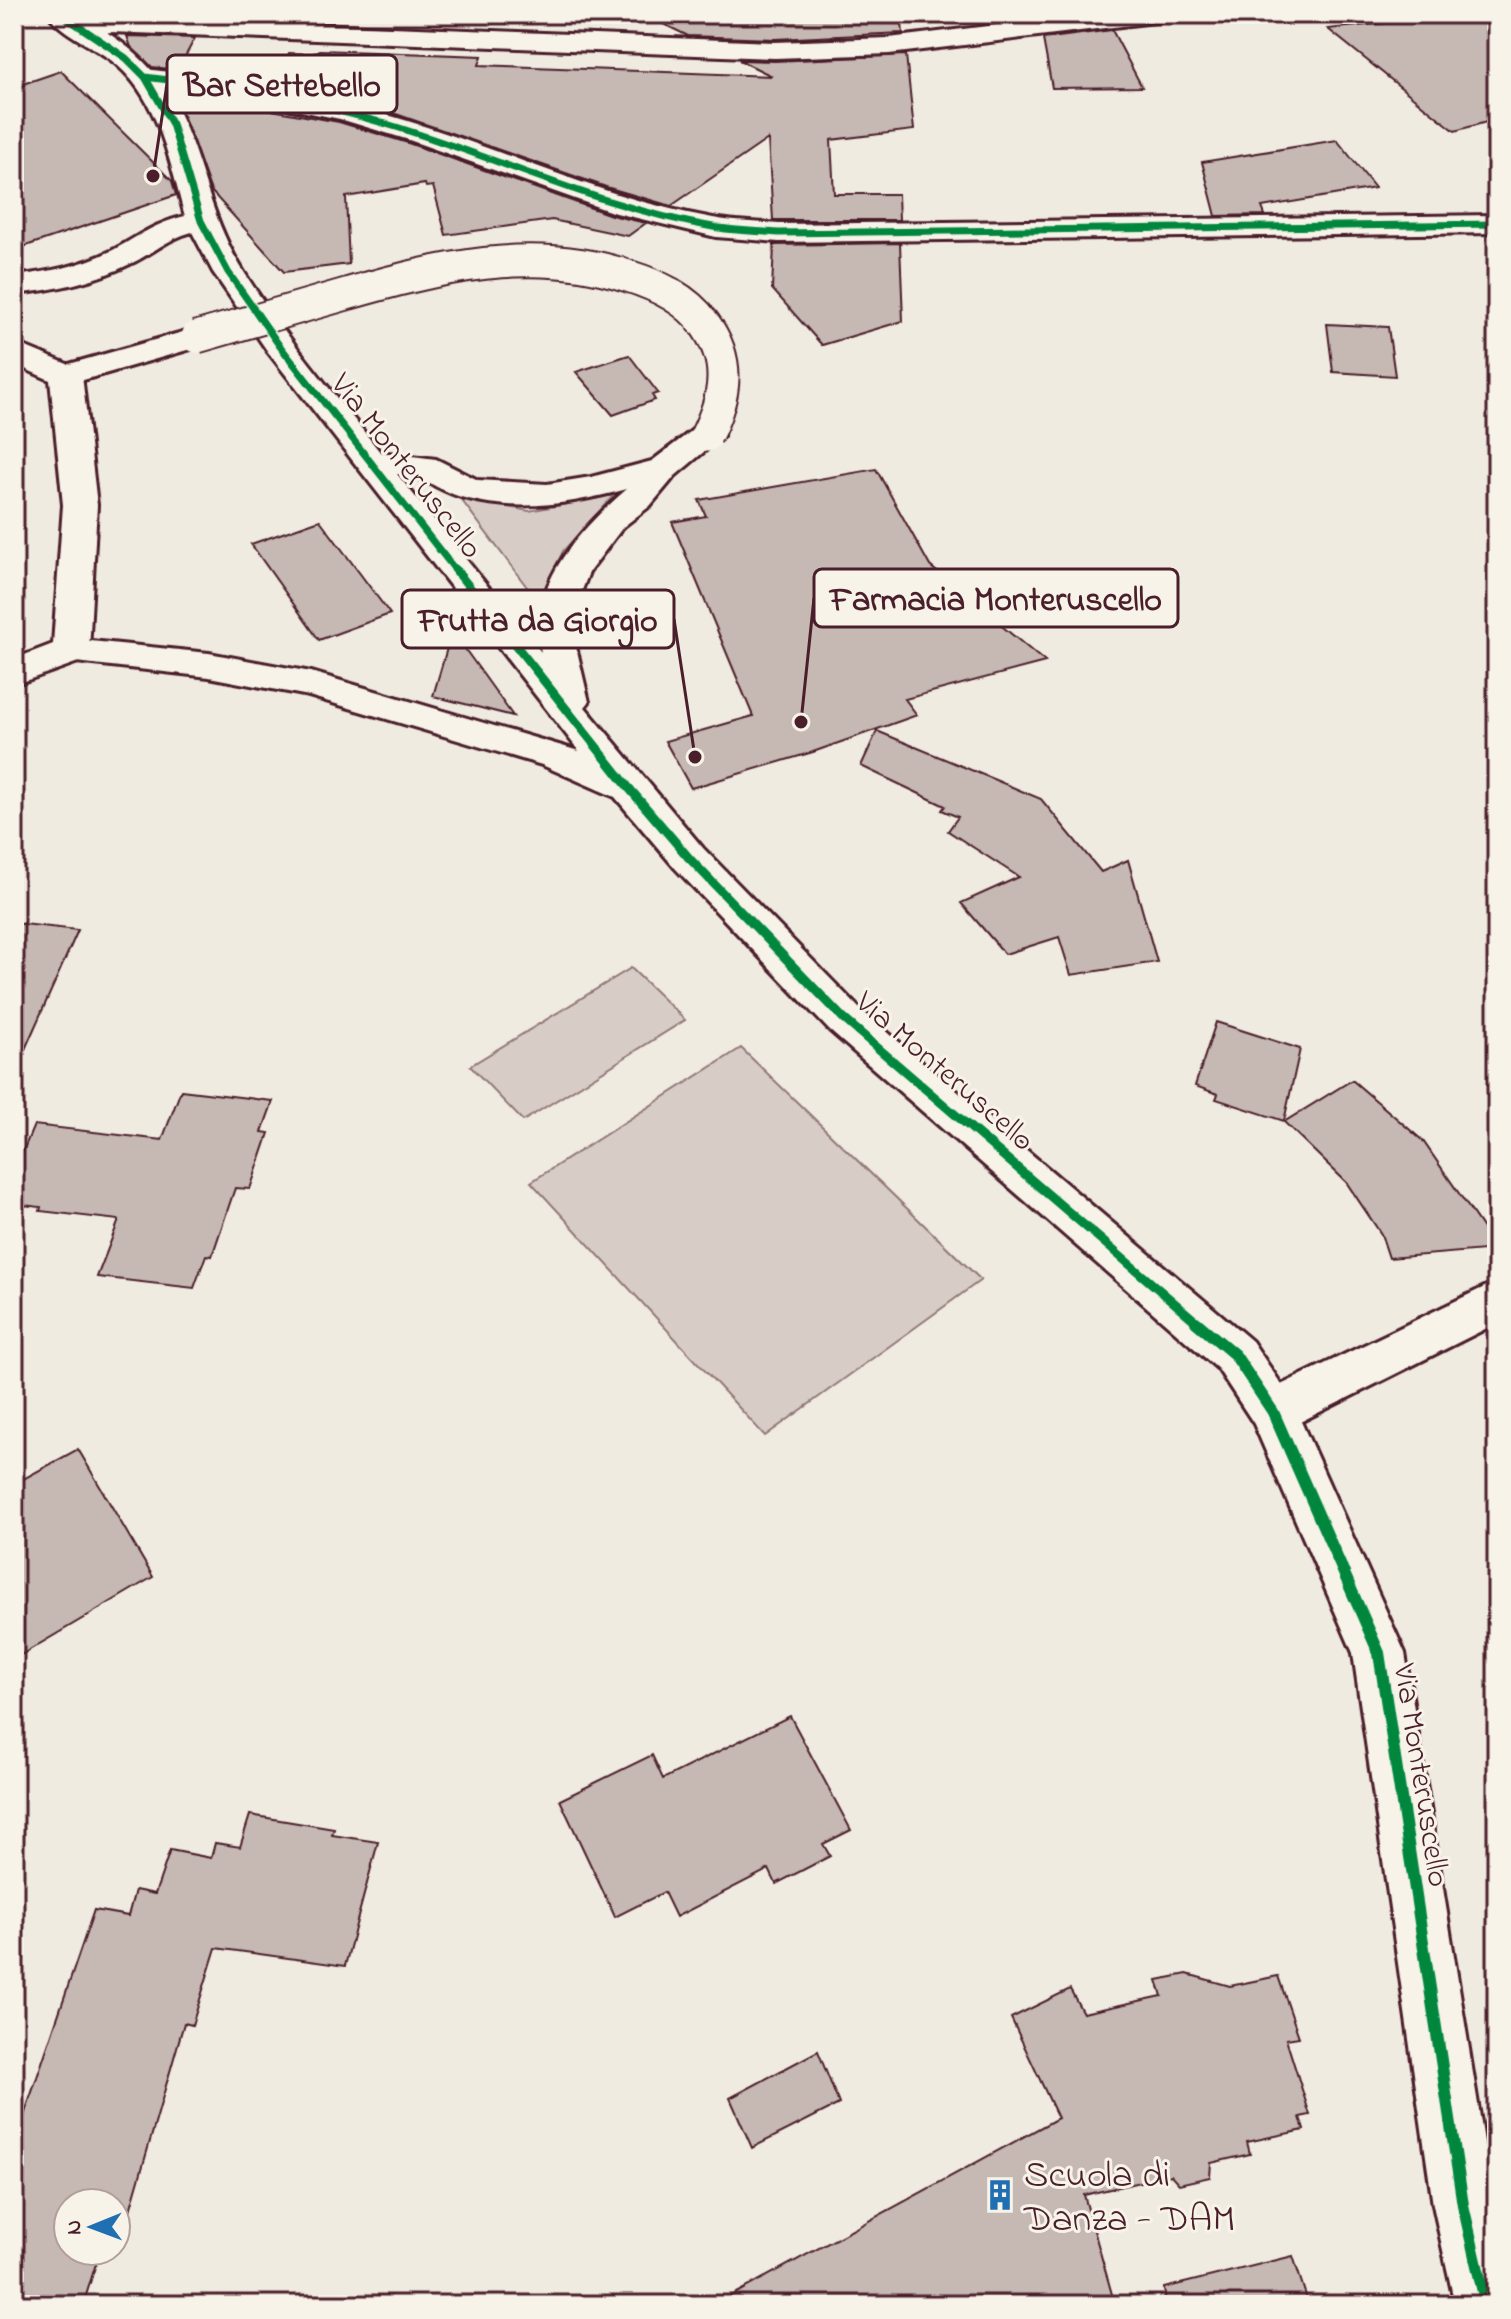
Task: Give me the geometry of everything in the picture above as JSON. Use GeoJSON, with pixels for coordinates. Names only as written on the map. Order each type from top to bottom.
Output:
{"type":"FeatureCollection","features":[{"type":"Feature","properties":{"kind":"street","name":"Via Monteruscello"},"geometry":{"type":"LineString","coordinates":[[61,14],[126,58],[145,77],[172,124],[201,221],[228,272],[279,345],[370,462],[572,712],[629,788],[689,858],[844,1019],[1235,1355],[1273,1412],[1379,1653],[1463,2205],[1486,2305]]}},
{"type":"Feature","properties":{"kind":"street"},"geometry":{"type":"LineString","coordinates":[[87,31],[108,24],[759,50],[889,46],[1155,14]]}},
{"type":"Feature","properties":{"kind":"street"},"geometry":{"type":"LineString","coordinates":[[842,48],[895,22]]}},
{"type":"Feature","properties":{"kind":"street"},"geometry":{"type":"LineString","coordinates":[[145,77],[215,85],[376,120],[465,149],[578,192],[707,227],[779,233],[1497,224]]}},
{"type":"Feature","properties":{"kind":"street"},"geometry":{"type":"LineString","coordinates":[[14,285],[50,281],[89,271],[122,257],[167,229],[201,221]]}},
{"type":"Feature","properties":{"kind":"street"},"geometry":{"type":"LineString","coordinates":[[14,352],[66,375],[464,262],[520,259],[591,263],[661,288],[690,307],[711,331],[723,355],[725,382],[722,407],[706,436],[663,469],[638,498],[611,519],[572,570],[564,591],[557,642],[572,712]]}},
{"type":"Feature","properties":{"kind":"street"},"geometry":{"type":"LineString","coordinates":[[66,375],[80,505],[71,651]]}},
{"type":"Feature","properties":{"kind":"street"},"geometry":{"type":"LineString","coordinates":[[370,462],[429,468],[470,490],[526,497],[598,488],[663,469]]}},
{"type":"Feature","properties":{"kind":"street"},"geometry":{"type":"LineString","coordinates":[[14,673],[71,651],[209,665],[311,684],[555,756],[629,788]]}},
{"type":"Feature","properties":{"kind":"street"},"geometry":{"type":"LineString","coordinates":[[1273,1412],[1497,1301]]}},
{"type":"Feature","properties":{"kind":"shaded area"},"geometry":{"type":"Polygon","coordinates":[[[614,495],[563,551],[539,603],[460,498],[529,511],[614,495]]]}},
{"type":"Feature","properties":{"kind":"shaded area"},"geometry":{"type":"Polygon","coordinates":[[[631,968],[685,1020],[523,1121],[470,1066],[631,968]]]}},
{"type":"Feature","properties":{"kind":"shaded area"},"geometry":{"type":"Polygon","coordinates":[[[741,1048],[981,1280],[765,1436],[531,1182],[741,1048]]]}},
{"type":"Feature","properties":{"kind":"building"},"geometry":{"type":"Polygon","coordinates":[[[643,14],[901,14],[903,33],[775,39],[688,36],[643,14]]]}},
{"type":"Feature","properties":{"kind":"building"},"geometry":{"type":"Polygon","coordinates":[[[1410,14],[1482,14],[1497,30],[1497,119],[1455,131],[1328,29],[1415,20],[1410,14]]]}},
{"type":"Feature","properties":{"kind":"building"},"geometry":{"type":"Polygon","coordinates":[[[1112,30],[1142,87],[1052,88],[1043,39],[1112,30]]]}},
{"type":"Feature","properties":{"kind":"building"},"geometry":{"type":"Polygon","coordinates":[[[127,36],[195,38],[178,70],[152,67],[131,47],[127,36]]]}},
{"type":"Feature","properties":{"kind":"building"},"geometry":{"type":"Polygon","coordinates":[[[320,50],[482,56],[479,65],[772,76],[739,60],[906,55],[914,130],[831,140],[834,194],[898,194],[899,220],[773,220],[768,139],[671,206],[606,187],[396,114],[277,86],[289,53],[312,54],[320,50]]]}},
{"type":"Feature","properties":{"kind":"building"},"geometry":{"type":"Polygon","coordinates":[[[61,71],[172,181],[176,195],[14,250],[14,87],[61,71]]]}},
{"type":"Feature","properties":{"kind":"building"},"geometry":{"type":"Polygon","coordinates":[[[170,92],[339,122],[408,143],[611,215],[646,223],[628,236],[552,220],[446,235],[433,186],[426,187],[425,184],[346,197],[349,264],[284,272],[211,191],[183,115],[170,92]]]}},
{"type":"Feature","properties":{"kind":"building"},"geometry":{"type":"Polygon","coordinates":[[[1337,140],[1375,188],[1262,207],[1265,215],[1216,216],[1202,162],[1337,140]]]}},
{"type":"Feature","properties":{"kind":"building"},"geometry":{"type":"Polygon","coordinates":[[[900,243],[903,321],[822,345],[772,289],[774,245],[900,243]]]}},
{"type":"Feature","properties":{"kind":"building"},"geometry":{"type":"Polygon","coordinates":[[[1327,324],[1388,327],[1395,376],[1333,372],[1327,324]]]}},
{"type":"Feature","properties":{"kind":"building"},"geometry":{"type":"Polygon","coordinates":[[[629,355],[658,393],[652,395],[655,400],[613,415],[576,372],[629,355]]]}},
{"type":"Feature","properties":{"kind":"building"},"geometry":{"type":"Polygon","coordinates":[[[876,469],[930,566],[1045,662],[905,699],[917,715],[813,752],[691,788],[665,741],[753,716],[672,522],[706,516],[699,500],[876,469]]]}},
{"type":"Feature","properties":{"kind":"building"},"geometry":{"type":"Polygon","coordinates":[[[320,520],[390,614],[319,640],[251,544],[320,520]]]}},
{"type":"Feature","properties":{"kind":"building"},"geometry":{"type":"Polygon","coordinates":[[[452,631],[513,716],[433,696],[452,631]]]}},
{"type":"Feature","properties":{"kind":"building"},"geometry":{"type":"Polygon","coordinates":[[[877,731],[1041,799],[1101,872],[1128,860],[1157,962],[1071,975],[1059,937],[1005,954],[961,903],[1019,877],[948,831],[958,817],[942,810],[945,806],[861,766],[877,731]]]}},
{"type":"Feature","properties":{"kind":"building"},"geometry":{"type":"Polygon","coordinates":[[[14,923],[78,930],[14,1074],[14,923]]]}},
{"type":"Feature","properties":{"kind":"building"},"geometry":{"type":"Polygon","coordinates":[[[1216,1022],[1300,1049],[1284,1121],[1216,1099],[1218,1094],[1195,1086],[1216,1022]]]}},
{"type":"Feature","properties":{"kind":"building"},"geometry":{"type":"Polygon","coordinates":[[[1352,1080],[1423,1141],[1497,1249],[1389,1258],[1381,1234],[1346,1182],[1284,1122],[1352,1080]]]}},
{"type":"Feature","properties":{"kind":"building"},"geometry":{"type":"Polygon","coordinates":[[[181,1090],[273,1101],[262,1132],[269,1133],[250,1189],[235,1188],[212,1256],[206,1255],[194,1288],[97,1277],[119,1220],[40,1211],[41,1207],[14,1204],[14,1172],[34,1125],[162,1140],[181,1090]]]}},
{"type":"Feature","properties":{"kind":"building"},"geometry":{"type":"Polygon","coordinates":[[[78,1449],[153,1577],[14,1659],[14,1484],[78,1449]]]}},
{"type":"Feature","properties":{"kind":"building"},"geometry":{"type":"Polygon","coordinates":[[[790,1716],[851,1830],[823,1844],[830,1856],[776,1884],[769,1869],[676,1917],[664,1892],[615,1917],[560,1800],[652,1755],[663,1779],[790,1716]]]}},
{"type":"Feature","properties":{"kind":"building"},"geometry":{"type":"Polygon","coordinates":[[[250,1815],[334,1829],[332,1835],[378,1842],[345,1966],[216,1948],[192,2025],[184,2023],[132,2204],[132,2187],[52,2187],[52,2267],[95,2267],[83,2305],[14,2305],[14,2145],[94,1910],[128,1916],[135,1890],[155,1894],[170,1850],[211,1858],[215,1843],[240,1847],[250,1815]]]}},
{"type":"Feature","properties":{"kind":"building"},"geometry":{"type":"Polygon","coordinates":[[[1187,1974],[1230,1986],[1278,1976],[1299,2037],[1286,2039],[1310,2115],[1300,2117],[1304,2130],[1247,2142],[1250,2154],[1211,2163],[1210,2177],[1179,2184],[1171,2175],[1084,2195],[1115,2305],[714,2305],[1058,2118],[1011,2018],[1070,1989],[1083,2013],[1162,1996],[1157,1980],[1187,1974]]]}},
{"type":"Feature","properties":{"kind":"building"},"geometry":{"type":"Polygon","coordinates":[[[818,2051],[839,2104],[752,2148],[730,2098],[818,2051]]]}},
{"type":"Feature","properties":{"kind":"building"},"geometry":{"type":"Polygon","coordinates":[[[1293,2256],[1309,2305],[1166,2305],[1164,2288],[1293,2256]]]}},
{"type":"Feature","properties":{"kind":"cycle path"},"geometry":{"type":"LineString","coordinates":[[61,14],[126,58],[145,77],[172,124],[201,221],[228,272],[279,345],[370,462],[629,788],[689,858],[844,1019],[1235,1355],[1273,1412],[1379,1653],[1463,2205],[1486,2305]]}},
{"type":"Feature","properties":{"kind":"cycle path"},"geometry":{"type":"LineString","coordinates":[[145,77],[262,94],[349,113],[419,134],[623,206],[725,229],[779,233],[1497,224]]}},
{"type":"Feature","properties":{"kind":"place","name":"Bar Settebello"},"geometry":{"type":"Point","coordinates":[153,176]}},
{"type":"Feature","properties":{"kind":"place","name":"Farmacia Monteruscello"},"geometry":{"type":"Point","coordinates":[801,722]}},
{"type":"Feature","properties":{"kind":"place","name":"Frutta da Giorgio"},"geometry":{"type":"Point","coordinates":[695,757]}},
{"type":"Feature","properties":{"kind":"place","name":"Scuola di Danza - DAM"},"geometry":{"type":"Point","coordinates":[1000,2195]}}]}
